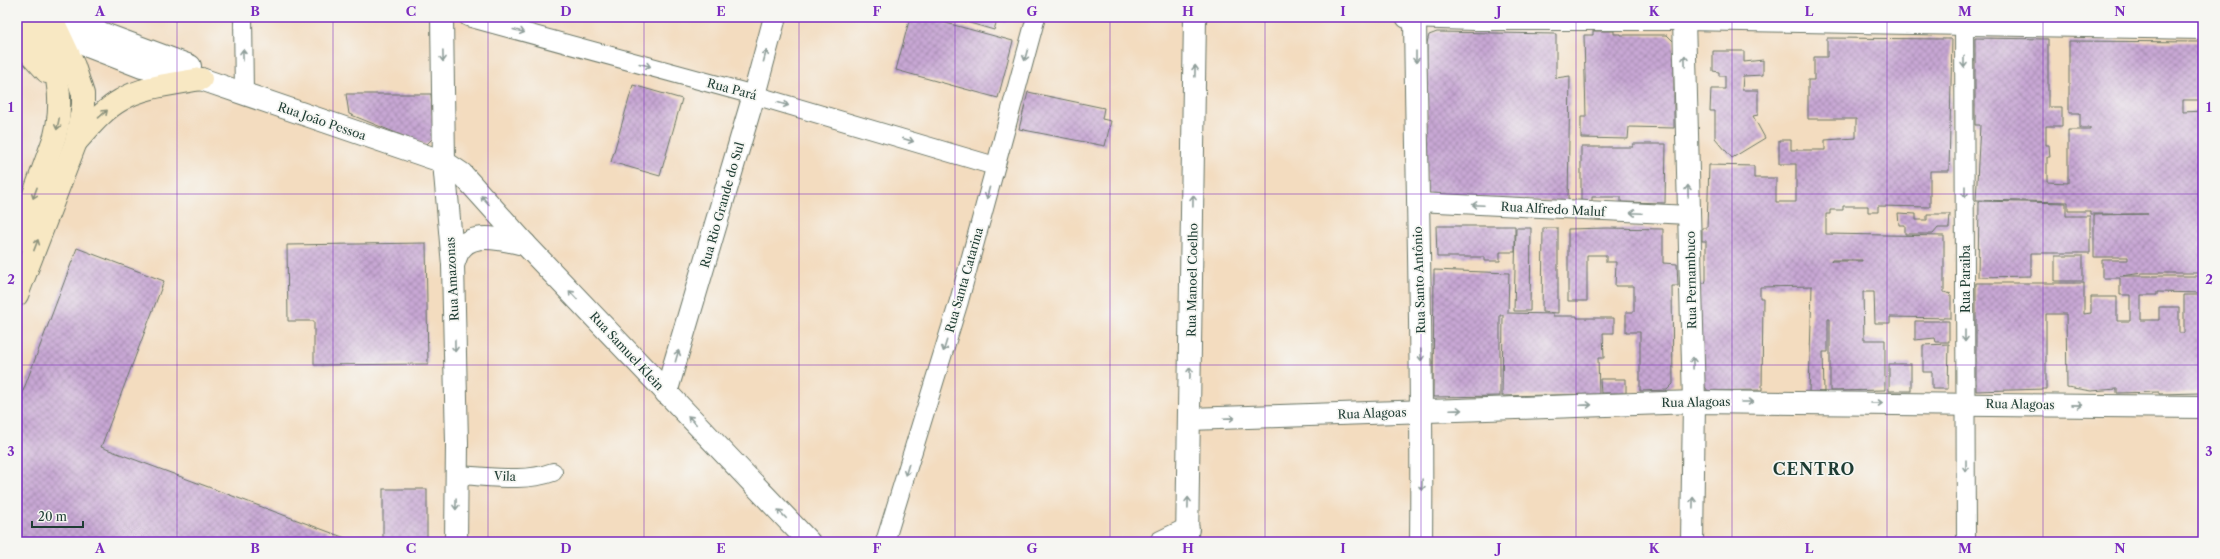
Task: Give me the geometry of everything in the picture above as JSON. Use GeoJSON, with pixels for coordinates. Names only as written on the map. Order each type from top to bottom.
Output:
{"type":"FeatureCollection","features":[{"type":"Feature","properties":{"kind":"main road"},"geometry":{"type":"LineString","coordinates":[[17,295],[58,160],[60,118],[58,90],[46,23]]}},
{"type":"Feature","properties":{"kind":"main road"},"geometry":{"type":"LineString","coordinates":[[46,23],[74,66],[83,94],[83,105],[76,142]]}},
{"type":"Feature","properties":{"kind":"main road"},"geometry":{"type":"LineString","coordinates":[[17,39],[43,68],[58,90]]}},
{"type":"Feature","properties":{"kind":"main road"},"geometry":{"type":"LineString","coordinates":[[17,241],[58,160],[100,116],[120,100],[153,88],[201,79]]}},
{"type":"Feature","properties":{"kind":"street"},"geometry":{"type":"LineString","coordinates":[[243,17],[244,94]]}},
{"type":"Feature","properties":{"kind":"street","name":"Rua Amazonas"},"geometry":{"type":"LineString","coordinates":[[442,17],[444,162],[453,265],[457,475],[456,542]]}},
{"type":"Feature","properties":{"kind":"street","name":"Rua Pará"},"geometry":{"type":"LineString","coordinates":[[468,17],[754,95],[995,166]]}},
{"type":"Feature","properties":{"kind":"street","name":"Rua Rio Grande do Sul"},"geometry":{"type":"LineString","coordinates":[[666,393],[754,95],[775,17]]}},
{"type":"Feature","properties":{"kind":"street","name":"Rua Santa Catarina"},"geometry":{"type":"LineString","coordinates":[[885,542],[959,301],[1036,17]]}},
{"type":"Feature","properties":{"kind":"street","name":"Rua Manoel Coelho"},"geometry":{"type":"LineString","coordinates":[[1187,536],[1196,17]]}},
{"type":"Feature","properties":{"kind":"street"},"geometry":{"type":"LineString","coordinates":[[1411,18],[1964,20],[2203,28]]}},
{"type":"Feature","properties":{"kind":"street","name":"Rua Santo Antônio"},"geometry":{"type":"LineString","coordinates":[[1411,18],[1423,411],[1421,542]]}},
{"type":"Feature","properties":{"kind":"street","name":"Rua Pernambuco"},"geometry":{"type":"LineString","coordinates":[[1674,18],[1689,215],[1694,402],[1692,542]]}},
{"type":"Feature","properties":{"kind":"street","name":"Rua Paraiba"},"geometry":{"type":"LineString","coordinates":[[1964,20],[1966,542]]}},
{"type":"Feature","properties":{"kind":"street","name":"Rua João Pessoa"},"geometry":{"type":"LineString","coordinates":[[46,23],[173,59],[194,68],[201,79]]}},
{"type":"Feature","properties":{"kind":"street","name":"Rua João Pessoa"},"geometry":{"type":"LineString","coordinates":[[46,23],[142,67],[201,79],[444,162]]}},
{"type":"Feature","properties":{"kind":"street","name":"Rua Samuel Klein"},"geometry":{"type":"LineString","coordinates":[[444,162],[462,174],[525,244],[809,542]]}},
{"type":"Feature","properties":{"kind":"street","name":"Rua Alfredo Maluf"},"geometry":{"type":"LineString","coordinates":[[1417,202],[1689,215]]}},
{"type":"Feature","properties":{"kind":"street"},"geometry":{"type":"LineString","coordinates":[[453,265],[461,247],[470,241],[495,239],[525,244]]}},
{"type":"Feature","properties":{"kind":"street","name":"Rua Alagoas"},"geometry":{"type":"LineString","coordinates":[[1190,419],[1694,402],[1966,403],[2203,407]]}},
{"type":"Feature","properties":{"kind":"street","name":"Vila"},"geometry":{"type":"LineString","coordinates":[[457,475],[528,477],[553,472]]}},
{"type":"Feature","properties":{"kind":"street"},"geometry":{"type":"LineString","coordinates":[[1162,542],[1187,536]]}},
{"type":"Feature","properties":{"kind":"building"},"geometry":{"type":"Polygon","coordinates":[[[910,17],[924,17],[1013,41],[998,98],[896,70],[910,17]]]}},
{"type":"Feature","properties":{"kind":"building"},"geometry":{"type":"Polygon","coordinates":[[[949,17],[1007,17],[1006,23],[997,20],[994,30],[949,17]]]}},
{"type":"Feature","properties":{"kind":"building"},"geometry":{"type":"Polygon","coordinates":[[[1593,31],[1614,31],[1614,34],[1621,35],[1667,35],[1674,42],[1674,128],[1629,127],[1628,139],[1581,138],[1581,117],[1586,117],[1584,35],[1593,35],[1593,31]]]}},
{"type":"Feature","properties":{"kind":"building"},"geometry":{"type":"Polygon","coordinates":[[[1437,32],[1556,34],[1556,78],[1570,76],[1568,202],[1433,198],[1426,192],[1427,43],[1429,35],[1437,32]]]}},
{"type":"Feature","properties":{"kind":"building"},"geometry":{"type":"Polygon","coordinates":[[[1827,38],[1952,39],[1949,171],[1930,171],[1930,207],[1878,206],[1878,212],[1868,212],[1868,206],[1843,206],[1843,210],[1830,210],[1830,214],[1826,214],[1826,234],[1944,236],[1944,292],[1951,294],[1951,318],[1890,317],[1890,323],[1875,323],[1874,292],[1863,292],[1864,340],[1885,340],[1885,390],[1830,391],[1830,319],[1828,319],[1828,352],[1823,352],[1824,392],[1809,392],[1812,286],[1760,287],[1760,298],[1763,298],[1762,390],[1708,391],[1699,379],[1699,283],[1705,283],[1706,280],[1706,241],[1702,241],[1702,228],[1707,228],[1709,165],[1754,166],[1754,178],[1776,178],[1776,202],[1796,202],[1796,164],[1779,164],[1779,140],[1791,140],[1791,150],[1825,150],[1825,140],[1856,138],[1856,119],[1808,119],[1808,80],[1814,80],[1814,57],[1827,57],[1827,38]],[[1831,260],[1831,262],[1862,261],[1831,260]]]}},
{"type":"Feature","properties":{"kind":"building"},"geometry":{"type":"Polygon","coordinates":[[[1975,38],[2048,39],[2048,107],[2062,107],[2062,126],[2046,126],[2046,145],[2049,145],[2050,157],[2047,157],[2047,182],[2068,183],[2068,130],[2090,130],[2090,128],[2080,128],[2080,113],[2069,113],[2069,41],[2203,42],[2203,100],[2183,100],[2183,112],[2203,111],[2203,273],[2143,273],[2120,276],[2203,276],[2203,293],[2157,292],[2157,295],[2141,295],[2141,320],[2159,320],[2159,307],[2179,307],[2179,333],[2184,333],[2184,295],[2203,295],[2203,390],[2200,393],[2117,393],[2117,389],[2091,391],[2067,387],[2066,314],[2046,314],[2046,389],[1976,391],[1976,283],[2084,283],[2084,314],[2091,313],[2091,297],[2117,297],[2117,321],[2130,321],[2130,295],[2120,295],[2120,278],[2102,278],[2102,260],[2128,260],[2128,257],[2094,257],[2094,215],[2148,214],[2090,214],[2090,211],[2068,211],[2068,202],[1976,200],[1980,125],[1975,125],[1975,38]]]}},
{"type":"Feature","properties":{"kind":"building"},"geometry":{"type":"Polygon","coordinates":[[[1713,51],[1744,51],[1744,62],[1763,60],[1763,75],[1743,76],[1742,90],[1758,90],[1758,115],[1753,116],[1765,138],[1732,158],[1715,138],[1715,111],[1710,111],[1711,89],[1725,89],[1725,76],[1719,76],[1719,72],[1713,71],[1713,51]]]}},
{"type":"Feature","properties":{"kind":"building"},"geometry":{"type":"Polygon","coordinates":[[[633,85],[682,99],[660,176],[611,162],[633,85]]]}},
{"type":"Feature","properties":{"kind":"building"},"geometry":{"type":"Polygon","coordinates":[[[1028,92],[1104,108],[1102,119],[1111,121],[1105,146],[1019,129],[1028,92]]]}},
{"type":"Feature","properties":{"kind":"building"},"geometry":{"type":"Polygon","coordinates":[[[346,94],[431,94],[434,137],[426,145],[349,114],[346,94]]]}},
{"type":"Feature","properties":{"kind":"building"},"geometry":{"type":"Polygon","coordinates":[[[1633,144],[1666,144],[1665,203],[1621,202],[1621,197],[1592,197],[1592,201],[1581,201],[1581,147],[1633,147],[1633,144]]]}},
{"type":"Feature","properties":{"kind":"building"},"geometry":{"type":"Polygon","coordinates":[[[1979,201],[2066,203],[2066,216],[2090,216],[2090,253],[2031,253],[2031,276],[1978,277],[1979,201]]]}},
{"type":"Feature","properties":{"kind":"building"},"geometry":{"type":"Polygon","coordinates":[[[1898,213],[1916,214],[1916,220],[1927,220],[1927,214],[1950,214],[1949,228],[1938,228],[1933,234],[1905,234],[1905,225],[1899,225],[1898,213]]]}},
{"type":"Feature","properties":{"kind":"building"},"geometry":{"type":"Polygon","coordinates":[[[1436,226],[1515,226],[1515,252],[1500,252],[1500,261],[1484,261],[1484,257],[1437,257],[1436,226]]]}},
{"type":"Feature","properties":{"kind":"building"},"geometry":{"type":"Polygon","coordinates":[[[1516,228],[1531,228],[1530,311],[1514,311],[1516,228]]]}},
{"type":"Feature","properties":{"kind":"building"},"geometry":{"type":"Polygon","coordinates":[[[1543,228],[1558,228],[1558,313],[1542,312],[1543,228]]]}},
{"type":"Feature","properties":{"kind":"building"},"geometry":{"type":"Polygon","coordinates":[[[1568,229],[1663,229],[1663,263],[1677,264],[1678,286],[1672,286],[1673,384],[1667,390],[1640,391],[1640,332],[1626,332],[1626,312],[1634,312],[1634,286],[1615,286],[1616,262],[1606,262],[1606,255],[1587,255],[1587,301],[1568,301],[1568,229]]]}},
{"type":"Feature","properties":{"kind":"building"},"geometry":{"type":"Polygon","coordinates":[[[426,243],[428,364],[314,365],[314,321],[288,321],[287,245],[426,243]]]}},
{"type":"Feature","properties":{"kind":"building"},"geometry":{"type":"Polygon","coordinates":[[[77,248],[164,281],[101,447],[356,542],[31,542],[17,537],[17,407],[77,248]]]}},
{"type":"Feature","properties":{"kind":"building"},"geometry":{"type":"Polygon","coordinates":[[[2055,256],[2083,256],[2083,281],[2055,281],[2055,256]]]}},
{"type":"Feature","properties":{"kind":"building"},"geometry":{"type":"Polygon","coordinates":[[[1434,270],[1509,273],[1508,313],[1553,314],[1553,316],[1577,316],[1577,318],[1614,318],[1614,333],[1603,333],[1604,358],[1598,358],[1599,394],[1502,396],[1503,315],[1500,315],[1500,396],[1433,397],[1434,270]]]}},
{"type":"Feature","properties":{"kind":"building"},"geometry":{"type":"Polygon","coordinates":[[[1915,321],[1949,321],[1949,342],[1936,342],[1935,338],[1915,340],[1915,321]]]}},
{"type":"Feature","properties":{"kind":"building"},"geometry":{"type":"Polygon","coordinates":[[[1949,344],[1948,389],[1932,389],[1932,372],[1923,372],[1923,345],[1949,344]]]}},
{"type":"Feature","properties":{"kind":"building"},"geometry":{"type":"Polygon","coordinates":[[[1889,364],[1911,364],[1911,391],[1889,391],[1889,364]]]}},
{"type":"Feature","properties":{"kind":"building"},"geometry":{"type":"Polygon","coordinates":[[[1600,379],[1626,379],[1626,393],[1601,393],[1600,379]]]}},
{"type":"Feature","properties":{"kind":"building"},"geometry":{"type":"Polygon","coordinates":[[[383,489],[427,489],[427,542],[383,542],[383,489]]]}},
{"type":"Feature","properties":{"kind":"district","name":"CENTRO"},"geometry":{"type":"Point","coordinates":[1814,469]}}]}
